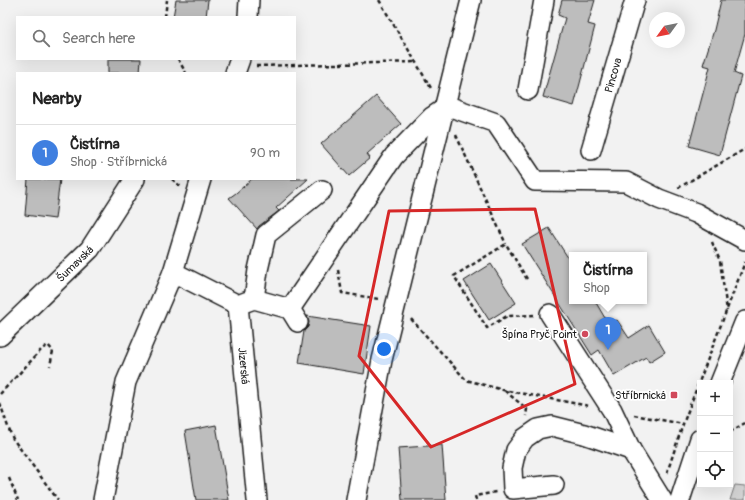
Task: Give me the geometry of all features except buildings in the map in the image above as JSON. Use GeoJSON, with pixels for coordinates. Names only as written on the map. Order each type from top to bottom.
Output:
{"type":"FeatureCollection","features":[{"type":"Feature","properties":{"kind":"street"},"geometry":{"type":"LineString","coordinates":[[248,16],[249,0]]}},
{"type":"Feature","properties":{"kind":"street"},"geometry":{"type":"LineString","coordinates":[[356,500],[382,360],[470,0]]}},
{"type":"Feature","properties":{"kind":"street"},"geometry":{"type":"LineString","coordinates":[[528,90],[544,0]]}},
{"type":"Feature","properties":{"kind":"street","name":"Pincova"},"geometry":{"type":"LineString","coordinates":[[591,150],[635,0]]}},
{"type":"Feature","properties":{"kind":"street"},"geometry":{"type":"LineString","coordinates":[[444,107],[496,123],[536,181],[626,182],[659,199],[696,214],[745,240]]}},
{"type":"Feature","properties":{"kind":"street"},"geometry":{"type":"LineString","coordinates":[[172,272],[246,302],[294,316],[334,244],[394,156],[432,117],[444,107]]}},
{"type":"Feature","properties":{"kind":"street","name":"Šumavská"},"geometry":{"type":"LineString","coordinates":[[0,336],[90,249],[134,180]]}},
{"type":"Feature","properties":{"kind":"street"},"geometry":{"type":"LineString","coordinates":[[103,500],[126,382],[172,272],[201,180]]}},
{"type":"Feature","properties":{"kind":"street","name":"Jizerská"},"geometry":{"type":"LineString","coordinates":[[257,500],[246,302],[258,270],[266,235],[322,190]]}},
{"type":"Feature","properties":{"kind":"street"},"geometry":{"type":"LineString","coordinates":[[550,314],[612,410],[632,450],[662,500]]}},
{"type":"Feature","properties":{"kind":"street"},"geometry":{"type":"LineString","coordinates":[[721,380],[745,320]]}},
{"type":"Feature","properties":{"kind":"street"},"geometry":{"type":"LineString","coordinates":[[554,485],[513,489],[512,468],[516,450],[525,438],[538,429],[552,426],[584,434],[632,450]]}},
{"type":"Feature","properties":{"kind":"street"},"geometry":{"type":"LineString","coordinates":[[680,500],[697,449]]}},
{"type":"Feature","properties":{"kind":"path"},"geometry":{"type":"LineString","coordinates":[[165,16],[167,0]]}},
{"type":"Feature","properties":{"kind":"path"},"geometry":{"type":"LineString","coordinates":[[379,0],[444,107],[506,244],[527,279]]}},
{"type":"Feature","properties":{"kind":"path"},"geometry":{"type":"LineString","coordinates":[[179,60],[185,72]]}},
{"type":"Feature","properties":{"kind":"path"},"geometry":{"type":"LineString","coordinates":[[238,66],[416,62]]}},
{"type":"Feature","properties":{"kind":"path"},"geometry":{"type":"LineString","coordinates":[[659,199],[745,149]]}},
{"type":"Feature","properties":{"kind":"path"},"geometry":{"type":"LineString","coordinates":[[712,242],[720,261],[727,311]]}},
{"type":"Feature","properties":{"kind":"path"},"geometry":{"type":"LineString","coordinates":[[334,244],[342,293],[396,302],[466,380],[503,390],[591,406]]}},
{"type":"Feature","properties":{"kind":"path"},"geometry":{"type":"LineString","coordinates":[[506,244],[454,276],[487,328],[507,316],[550,314]]}},
{"type":"Feature","properties":{"kind":"path"},"geometry":{"type":"LineString","coordinates":[[666,474],[683,424],[745,262]]}},
{"type":"Feature","properties":{"kind":"path"},"geometry":{"type":"LineString","coordinates":[[0,394],[42,349],[48,345],[52,351],[50,366]]}},
{"type":"Feature","properties":{"kind":"path"},"geometry":{"type":"LineString","coordinates":[[503,390],[527,410],[525,438]]}},
{"type":"Feature","properties":{"kind":"path"},"geometry":{"type":"LineString","coordinates":[[0,403],[13,439],[58,500]]}},
{"type":"Feature","properties":{"kind":"path"},"geometry":{"type":"LineString","coordinates":[[633,414],[683,424]]}},
{"type":"Feature","properties":{"kind":"path"},"geometry":{"type":"LineString","coordinates":[[733,430],[745,423]]}},
{"type":"Feature","properties":{"kind":"path"},"geometry":{"type":"LineString","coordinates":[[9,478],[18,500]]}},
{"type":"Feature","properties":{"kind":"path"},"geometry":{"type":"LineString","coordinates":[[475,496],[476,500]]}},
{"type":"Feature","properties":{"kind":"highlighted area"},"geometry":{"type":"Polygon","coordinates":[[[535,209],[575,384],[431,447],[359,356],[389,211],[535,209]]]}},
{"type":"Feature","properties":{"kind":"shaded area"},"geometry":{"type":"Polygon","coordinates":[[[735,485],[745,486],[745,500],[730,500],[735,485]]]}},
{"type":"Feature","properties":{"kind":"place","name":"Špína Pryč Point"},"geometry":{"type":"Point","coordinates":[585,334]}},
{"type":"Feature","properties":{"kind":"place","name":"Čistírna"},"geometry":{"type":"Point","coordinates":[608,350]}},
{"type":"Feature","properties":{"kind":"place","name":"Stříbrnická"},"geometry":{"type":"Point","coordinates":[674,395]}}]}
